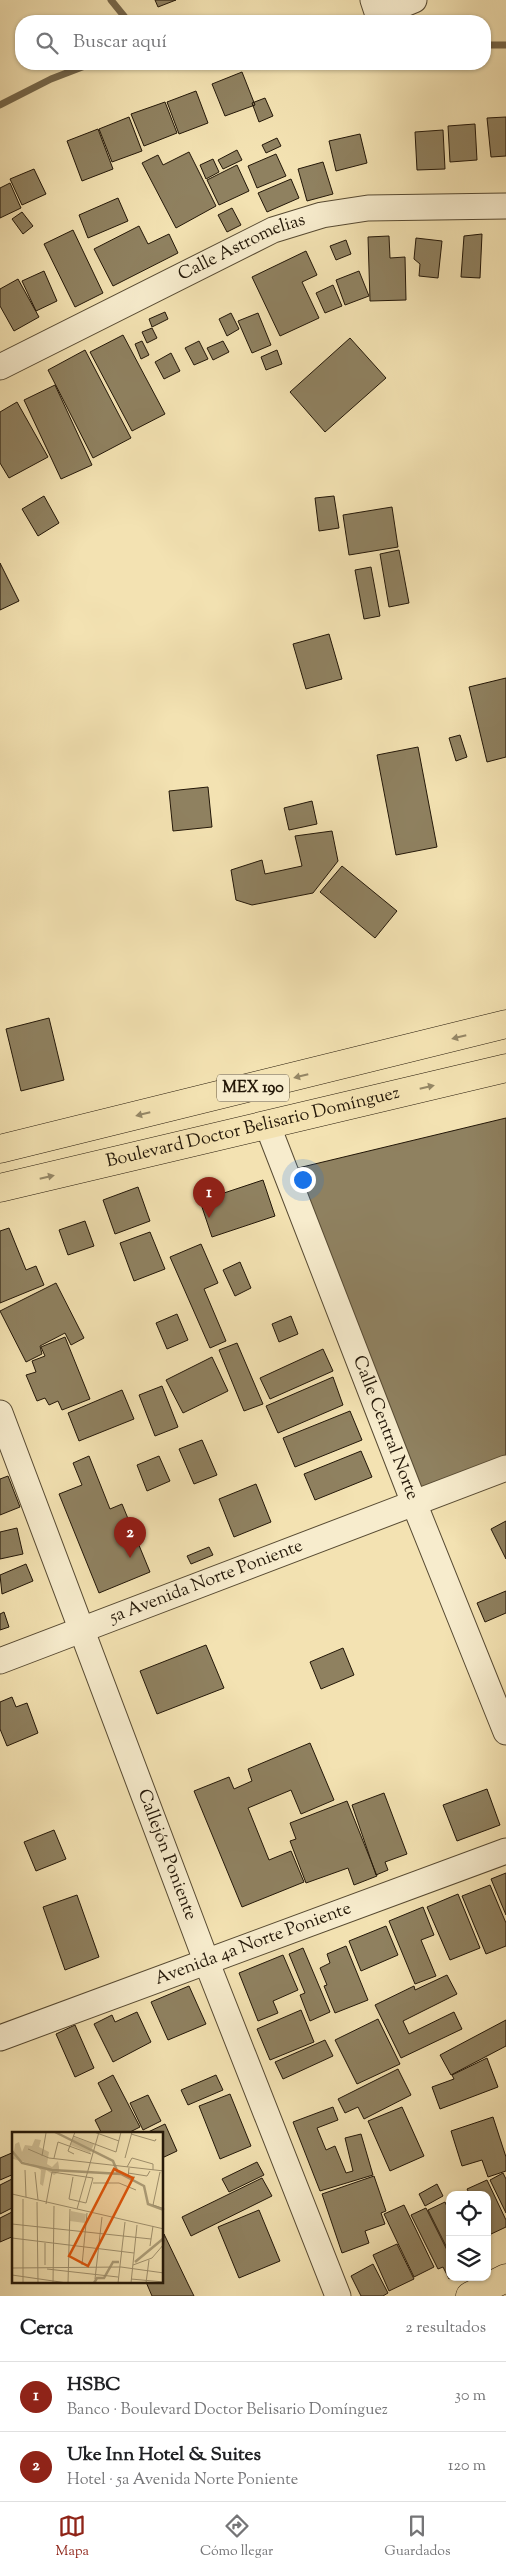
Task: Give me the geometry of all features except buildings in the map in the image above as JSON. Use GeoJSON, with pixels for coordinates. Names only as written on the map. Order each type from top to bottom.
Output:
{"type":"FeatureCollection","features":[{"type":"Feature","properties":{"kind":"main road","name":"MEX 190"},"geometry":{"type":"LineString","coordinates":[[0,1148],[506,1024]]}},
{"type":"Feature","properties":{"kind":"main road","name":"Boulevard Doctor Belisario Domínguez"},"geometry":{"type":"LineString","coordinates":[[0,1188],[506,1068]]}},
{"type":"Feature","properties":{"kind":"main road"},"geometry":{"type":"LineString","coordinates":[[470,2296],[506,2278]]}},
{"type":"Feature","properties":{"kind":"street"},"geometry":{"type":"LineString","coordinates":[[376,7],[414,0]]}},
{"type":"Feature","properties":{"kind":"street","name":"Calle Astromelias"},"geometry":{"type":"LineString","coordinates":[[0,367],[273,230],[322,215],[368,208],[506,206]]}},
{"type":"Feature","properties":{"kind":"street","name":"Calle Central Norte"},"geometry":{"type":"LineString","coordinates":[[267,1124],[414,1503],[506,1732]]}},
{"type":"Feature","properties":{"kind":"street","name":"Callejón Poniente"},"geometry":{"type":"LineString","coordinates":[[0,1413],[80,1631],[207,1963],[338,2296]]}},
{"type":"Feature","properties":{"kind":"street","name":"5a Avenida Norte Poniente"},"geometry":{"type":"LineString","coordinates":[[0,1661],[506,1468]]}},
{"type":"Feature","properties":{"kind":"street","name":"Avenida 4a Norte Poniente"},"geometry":{"type":"LineString","coordinates":[[0,2038],[506,1851]]}},
{"type":"Feature","properties":{"kind":"waterway"},"geometry":{"type":"LineString","coordinates":[[111,0],[123,15]]}},
{"type":"Feature","properties":{"kind":"waterway"},"geometry":{"type":"LineString","coordinates":[[491,45],[506,45]]}},
{"type":"Feature","properties":{"kind":"waterway"},"geometry":{"type":"LineString","coordinates":[[0,105],[51,79],[74,70]]}},
{"type":"Feature","properties":{"kind":"place","name":"HSBC"},"geometry":{"type":"Point","coordinates":[209,1218]}},
{"type":"Feature","properties":{"kind":"place","name":"Uke Inn Hotel & Suites"},"geometry":{"type":"Point","coordinates":[130,1558]}}]}
